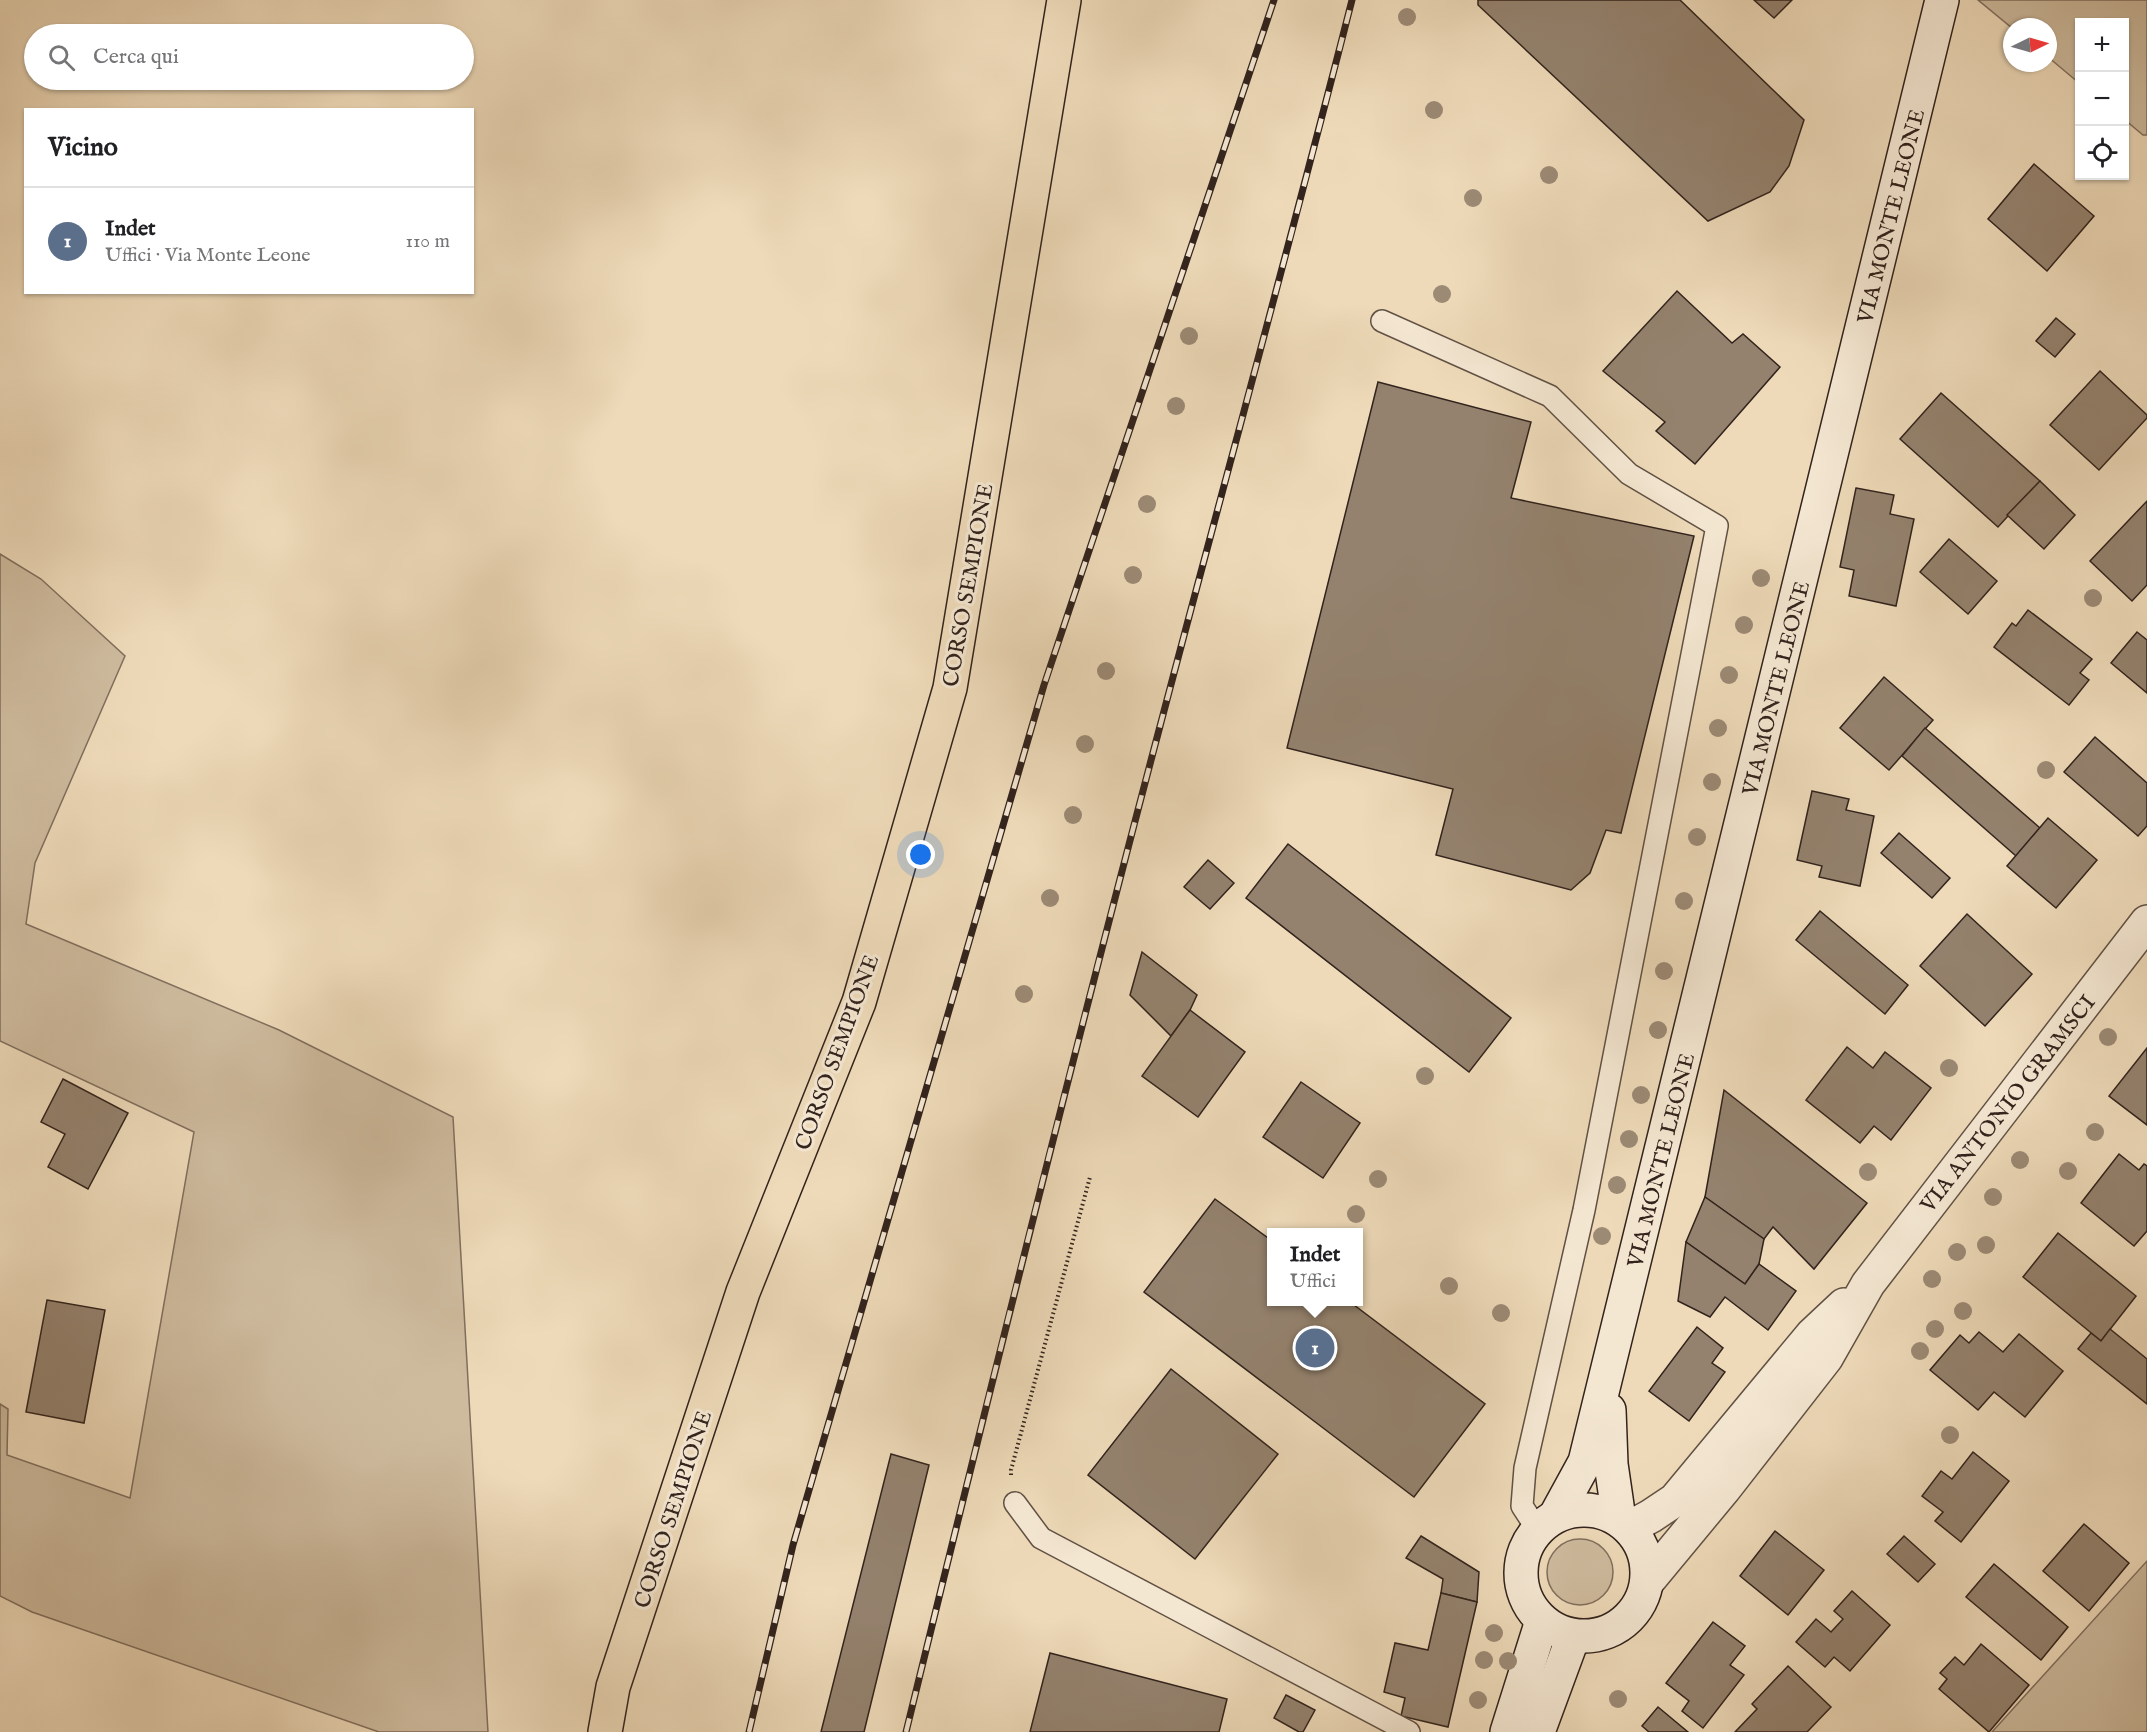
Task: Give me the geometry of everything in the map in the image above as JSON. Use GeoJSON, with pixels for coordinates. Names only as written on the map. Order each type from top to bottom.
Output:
{"type":"FeatureCollection","features":[{"type":"Feature","properties":{"kind":"main road","name":"CORSO SEMPIONE"},"geometry":{"type":"LineString","coordinates":[[605,1732],[613,1687],[743,1292],[859,1002],[950,688],[1064,0]]}},
{"type":"Feature","properties":{"kind":"street","name":"VIA MONTE LEONE"},"geometry":{"type":"LineString","coordinates":[[1546,1522],[1585,1462],[1942,0]]}},
{"type":"Feature","properties":{"kind":"street","name":"VIA ANTONIO GRAMSCI"},"geometry":{"type":"LineString","coordinates":[[1647,1582],[1724,1489],[1826,1358],[1868,1284],[2147,921]]}},
{"type":"Feature","properties":{"kind":"street","name":"VIA ANTONIO GRAMSCI"},"geometry":{"type":"LineString","coordinates":[[1624,1523],[1652,1516],[1675,1500],[1812,1335],[1868,1284]]}},
{"type":"Feature","properties":{"kind":"street","name":"VIA MONTE LEONE"},"geometry":{"type":"LineString","coordinates":[[1607,1375],[1611,1464],[1624,1523]]}},
{"type":"Feature","properties":{"kind":"street"},"geometry":{"type":"LineString","coordinates":[[1579,1509],[1602,1511],[1624,1523],[1641,1545],[1646,1557],[1647,1582],[1639,1606],[1617,1627],[1597,1635],[1574,1637],[1542,1621],[1530,1607],[1521,1585],[1520,1567],[1525,1546],[1546,1522],[1579,1509]]}},
{"type":"Feature","properties":{"kind":"street"},"geometry":{"type":"LineString","coordinates":[[1512,1732],[1542,1621]]}},
{"type":"Feature","properties":{"kind":"street"},"geometry":{"type":"LineString","coordinates":[[1512,1732],[1574,1637]]}},
{"type":"Feature","properties":{"kind":"lane"},"geometry":{"type":"LineString","coordinates":[[1382,321],[1550,396],[1629,474],[1717,526],[1584,1210],[1525,1468],[1522,1506],[1546,1522]]}},
{"type":"Feature","properties":{"kind":"lane"},"geometry":{"type":"LineString","coordinates":[[1015,1503],[1041,1539],[1409,1732]]}},
{"type":"Feature","properties":{"kind":"path"},"geometry":{"type":"LineString","coordinates":[[1015,1503],[1011,1470],[1090,1178]]}},
{"type":"Feature","properties":{"kind":"shaded area"},"geometry":{"type":"Polygon","coordinates":[[[1978,0],[2147,0],[2147,135],[2143,135],[2129,123],[2129,18],[2075,18],[2075,80],[2057,65],[2057,18],[2003,18],[2003,21],[1978,0]]]}},
{"type":"Feature","properties":{"kind":"shaded area"},"geometry":{"type":"Polygon","coordinates":[[[0,554],[41,579],[125,656],[35,863],[26,924],[279,1030],[453,1117],[488,1732],[379,1732],[32,1612],[0,1596],[0,1404],[8,1409],[7,1455],[130,1498],[194,1132],[0,1041],[0,554]]]}},
{"type":"Feature","properties":{"kind":"shaded area"},"geometry":{"type":"Polygon","coordinates":[[[1580,1539],[1592,1542],[1603,1549],[1610,1560],[1613,1572],[1610,1584],[1603,1595],[1592,1602],[1580,1605],[1568,1602],[1557,1595],[1550,1584],[1547,1572],[1550,1560],[1557,1549],[1568,1542],[1580,1539]]]}},
{"type":"Feature","properties":{"kind":"shaded area"},"geometry":{"type":"Polygon","coordinates":[[[2147,1561],[2147,1732],[1992,1732],[2147,1561]]]}},
{"type":"Feature","properties":{"kind":"building"},"geometry":{"type":"Polygon","coordinates":[[[1478,0],[1680,0],[1804,120],[1789,166],[1770,192],[1708,221],[1478,5],[1478,0]]]}},
{"type":"Feature","properties":{"kind":"building"},"geometry":{"type":"Polygon","coordinates":[[[1754,0],[1792,0],[1774,18],[1754,0]]]}},
{"type":"Feature","properties":{"kind":"building"},"geometry":{"type":"Polygon","coordinates":[[[2034,164],[2094,216],[2047,271],[1988,219],[2034,164]]]}},
{"type":"Feature","properties":{"kind":"building"},"geometry":{"type":"Polygon","coordinates":[[[1677,291],[1732,343],[1743,334],[1780,367],[1695,464],[1656,431],[1665,422],[1603,371],[1677,291]]]}},
{"type":"Feature","properties":{"kind":"building"},"geometry":{"type":"Polygon","coordinates":[[[2056,318],[2075,334],[2055,357],[2036,341],[2056,318]]]}},
{"type":"Feature","properties":{"kind":"building"},"geometry":{"type":"Polygon","coordinates":[[[2100,371],[2147,415],[2147,418],[2099,470],[2050,425],[2100,371]]]}},
{"type":"Feature","properties":{"kind":"building"},"geometry":{"type":"Polygon","coordinates":[[[1378,382],[1531,422],[1511,498],[1694,536],[1621,833],[1606,830],[1590,873],[1571,890],[1436,855],[1453,789],[1287,748],[1378,382]]]}},
{"type":"Feature","properties":{"kind":"building"},"geometry":{"type":"Polygon","coordinates":[[[1941,393],[2040,481],[1998,527],[1900,439],[1941,393]]]}},
{"type":"Feature","properties":{"kind":"building"},"geometry":{"type":"Polygon","coordinates":[[[2040,481],[2075,515],[2044,549],[2007,515],[2040,481]]]}},
{"type":"Feature","properties":{"kind":"building"},"geometry":{"type":"Polygon","coordinates":[[[1856,488],[1894,495],[1890,514],[1914,519],[1896,606],[1849,596],[1854,570],[1840,567],[1856,488]]]}},
{"type":"Feature","properties":{"kind":"building"},"geometry":{"type":"Polygon","coordinates":[[[2147,501],[2147,585],[2132,601],[2090,561],[2147,501]]]}},
{"type":"Feature","properties":{"kind":"building"},"geometry":{"type":"Polygon","coordinates":[[[1949,539],[1997,581],[1968,614],[1920,572],[1949,539]]]}},
{"type":"Feature","properties":{"kind":"building"},"geometry":{"type":"Polygon","coordinates":[[[2028,610],[2092,659],[2080,673],[2089,680],[2069,705],[1994,647],[2012,623],[2016,626],[2028,610]]]}},
{"type":"Feature","properties":{"kind":"building"},"geometry":{"type":"Polygon","coordinates":[[[2137,632],[2147,640],[2147,693],[2111,663],[2137,632]]]}},
{"type":"Feature","properties":{"kind":"building"},"geometry":{"type":"Polygon","coordinates":[[[1884,677],[1933,720],[1889,770],[1840,728],[1884,677]]]}},
{"type":"Feature","properties":{"kind":"building"},"geometry":{"type":"Polygon","coordinates":[[[1925,728],[2040,828],[2016,856],[1902,756],[1925,728]]]}},
{"type":"Feature","properties":{"kind":"building"},"geometry":{"type":"Polygon","coordinates":[[[2095,737],[2147,783],[2147,826],[2138,836],[2064,772],[2095,737]]]}},
{"type":"Feature","properties":{"kind":"building"},"geometry":{"type":"Polygon","coordinates":[[[1812,791],[1849,799],[1846,810],[1874,816],[1860,886],[1819,877],[1822,866],[1797,860],[1812,791]]]}},
{"type":"Feature","properties":{"kind":"building"},"geometry":{"type":"Polygon","coordinates":[[[2048,818],[2097,860],[2056,908],[2007,866],[2048,818]]]}},
{"type":"Feature","properties":{"kind":"building"},"geometry":{"type":"Polygon","coordinates":[[[1899,833],[1950,878],[1932,898],[1881,853],[1899,833]]]}},
{"type":"Feature","properties":{"kind":"building"},"geometry":{"type":"Polygon","coordinates":[[[1288,844],[1511,1018],[1469,1072],[1246,898],[1288,844]]]}},
{"type":"Feature","properties":{"kind":"building"},"geometry":{"type":"Polygon","coordinates":[[[1208,860],[1234,883],[1210,909],[1184,887],[1208,860]]]}},
{"type":"Feature","properties":{"kind":"building"},"geometry":{"type":"Polygon","coordinates":[[[1820,911],[1908,985],[1885,1014],[1796,940],[1820,911]]]}},
{"type":"Feature","properties":{"kind":"building"},"geometry":{"type":"Polygon","coordinates":[[[1967,914],[2032,974],[1985,1026],[1920,966],[1967,914]]]}},
{"type":"Feature","properties":{"kind":"building"},"geometry":{"type":"Polygon","coordinates":[[[1142,952],[1197,995],[1190,1010],[1171,1036],[1130,995],[1142,952]]]}},
{"type":"Feature","properties":{"kind":"building"},"geometry":{"type":"Polygon","coordinates":[[[1190,1010],[1245,1052],[1198,1117],[1142,1076],[1190,1010]]]}},
{"type":"Feature","properties":{"kind":"building"},"geometry":{"type":"Polygon","coordinates":[[[1847,1047],[1873,1068],[1885,1052],[1931,1088],[1891,1140],[1874,1126],[1860,1143],[1806,1100],[1847,1047]]]}},
{"type":"Feature","properties":{"kind":"building"},"geometry":{"type":"Polygon","coordinates":[[[2147,1048],[2147,1125],[2109,1096],[2147,1048]]]}},
{"type":"Feature","properties":{"kind":"building"},"geometry":{"type":"Polygon","coordinates":[[[63,1079],[128,1113],[88,1189],[48,1167],[65,1134],[41,1122],[63,1079]]]}},
{"type":"Feature","properties":{"kind":"building"},"geometry":{"type":"Polygon","coordinates":[[[1301,1082],[1360,1123],[1323,1178],[1263,1137],[1301,1082]]]}},
{"type":"Feature","properties":{"kind":"building"},"geometry":{"type":"Polygon","coordinates":[[[1724,1090],[1867,1203],[1814,1269],[1773,1227],[1764,1239],[1705,1197],[1724,1090]]]}},
{"type":"Feature","properties":{"kind":"building"},"geometry":{"type":"Polygon","coordinates":[[[2119,1154],[2139,1170],[2144,1164],[2147,1166],[2147,1231],[2134,1246],[2081,1203],[2119,1154]]]}},
{"type":"Feature","properties":{"kind":"building"},"geometry":{"type":"Polygon","coordinates":[[[1705,1197],[1764,1239],[1759,1264],[1745,1284],[1686,1242],[1705,1197]]]}},
{"type":"Feature","properties":{"kind":"building"},"geometry":{"type":"Polygon","coordinates":[[[1215,1199],[1267,1237],[1267,1306],[1355,1306],[1485,1404],[1414,1497],[1144,1292],[1215,1199]]]}},
{"type":"Feature","properties":{"kind":"building"},"geometry":{"type":"Polygon","coordinates":[[[2058,1233],[2136,1296],[2101,1341],[2023,1277],[2058,1233]]]}},
{"type":"Feature","properties":{"kind":"building"},"geometry":{"type":"Polygon","coordinates":[[[1686,1242],[1745,1284],[1759,1264],[1796,1291],[1768,1330],[1725,1297],[1710,1317],[1678,1301],[1686,1242]]]}},
{"type":"Feature","properties":{"kind":"building"},"geometry":{"type":"Polygon","coordinates":[[[47,1300],[105,1310],[84,1423],[26,1412],[47,1300]]]}},
{"type":"Feature","properties":{"kind":"building"},"geometry":{"type":"Polygon","coordinates":[[[1697,1327],[1723,1348],[1712,1363],[1725,1372],[1689,1421],[1649,1391],[1697,1327]]]}},
{"type":"Feature","properties":{"kind":"building"},"geometry":{"type":"Polygon","coordinates":[[[2110,1329],[2147,1359],[2147,1404],[2078,1349],[2091,1333],[2101,1341],[2110,1329]]]}},
{"type":"Feature","properties":{"kind":"building"},"geometry":{"type":"Polygon","coordinates":[[[1979,1332],[2003,1352],[2019,1334],[2063,1371],[2025,1417],[1994,1392],[1978,1410],[1930,1370],[1960,1335],[1969,1343],[1979,1332]]]}},
{"type":"Feature","properties":{"kind":"building"},"geometry":{"type":"Polygon","coordinates":[[[1171,1369],[1278,1454],[1195,1559],[1088,1475],[1171,1369]]]}},
{"type":"Feature","properties":{"kind":"building"},"geometry":{"type":"Polygon","coordinates":[[[1973,1452],[2009,1481],[1961,1542],[1935,1521],[1943,1512],[1922,1496],[1941,1471],[1952,1479],[1973,1452]]]}},
{"type":"Feature","properties":{"kind":"building"},"geometry":{"type":"Polygon","coordinates":[[[891,1454],[929,1465],[864,1732],[821,1732],[891,1454]]]}},
{"type":"Feature","properties":{"kind":"building"},"geometry":{"type":"Polygon","coordinates":[[[2084,1524],[2129,1563],[2089,1611],[2043,1571],[2084,1524]]]}},
{"type":"Feature","properties":{"kind":"building"},"geometry":{"type":"Polygon","coordinates":[[[1775,1531],[1824,1570],[1788,1615],[1740,1576],[1775,1531]]]}},
{"type":"Feature","properties":{"kind":"building"},"geometry":{"type":"Polygon","coordinates":[[[1421,1536],[1479,1572],[1477,1602],[1441,1593],[1443,1579],[1406,1558],[1421,1536]]]}},
{"type":"Feature","properties":{"kind":"building"},"geometry":{"type":"Polygon","coordinates":[[[1904,1536],[1935,1564],[1918,1582],[1887,1554],[1904,1536]]]}},
{"type":"Feature","properties":{"kind":"building"},"geometry":{"type":"Polygon","coordinates":[[[1994,1564],[2068,1627],[2041,1660],[1966,1597],[1994,1564]]]}},
{"type":"Feature","properties":{"kind":"building"},"geometry":{"type":"Polygon","coordinates":[[[1852,1591],[1890,1625],[1850,1671],[1834,1657],[1825,1667],[1796,1642],[1816,1619],[1831,1632],[1843,1619],[1834,1611],[1852,1591]]]}},
{"type":"Feature","properties":{"kind":"building"},"geometry":{"type":"Polygon","coordinates":[[[1441,1593],[1477,1602],[1448,1727],[1401,1716],[1405,1698],[1384,1692],[1395,1643],[1428,1650],[1441,1593]]]}},
{"type":"Feature","properties":{"kind":"building"},"geometry":{"type":"Polygon","coordinates":[[[1713,1622],[1745,1646],[1730,1665],[1744,1675],[1703,1728],[1682,1711],[1689,1701],[1666,1683],[1713,1622]]]}},
{"type":"Feature","properties":{"kind":"building"},"geometry":{"type":"Polygon","coordinates":[[[1981,1644],[2029,1685],[1989,1732],[1939,1689],[1947,1679],[1940,1673],[1955,1657],[1964,1665],[1981,1644]]]}},
{"type":"Feature","properties":{"kind":"building"},"geometry":{"type":"Polygon","coordinates":[[[1050,1653],[1227,1699],[1219,1732],[1030,1732],[1050,1653]]]}},
{"type":"Feature","properties":{"kind":"building"},"geometry":{"type":"Polygon","coordinates":[[[1788,1666],[1831,1707],[1807,1732],[1735,1732],[1757,1709],[1752,1704],[1788,1666]]]}},
{"type":"Feature","properties":{"kind":"building"},"geometry":{"type":"Polygon","coordinates":[[[1286,1695],[1315,1710],[1303,1732],[1274,1718],[1286,1695]]]}},
{"type":"Feature","properties":{"kind":"building"},"geometry":{"type":"Polygon","coordinates":[[[1658,1707],[1688,1732],[1649,1732],[1642,1726],[1658,1707]]]}},
{"type":"Feature","properties":{"kind":"railway"},"geometry":{"type":"LineString","coordinates":[[749,1732],[793,1545],[1044,685],[1274,0]]}},
{"type":"Feature","properties":{"kind":"railway"},"geometry":{"type":"LineString","coordinates":[[906,1732],[1094,980],[1352,0]]}},
{"type":"Feature","properties":{"kind":"place","name":"Indet"},"geometry":{"type":"Point","coordinates":[1315,1348]}}]}
